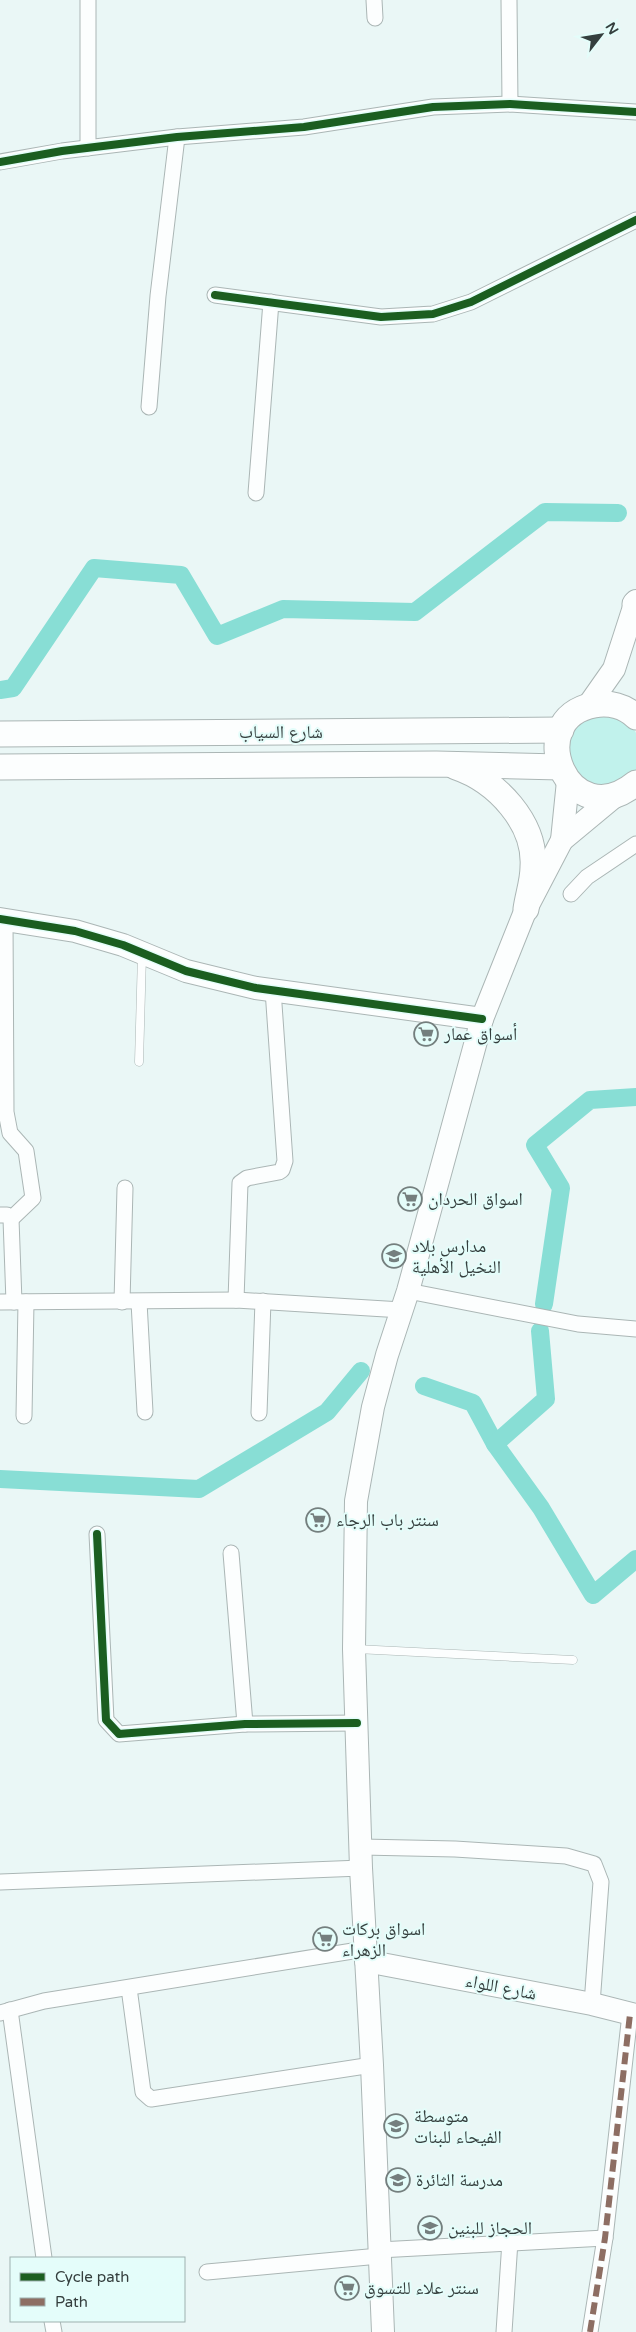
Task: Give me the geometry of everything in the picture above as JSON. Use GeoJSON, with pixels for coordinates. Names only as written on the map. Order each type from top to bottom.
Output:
{"type":"FeatureCollection","features":[{"type":"Feature","properties":{"kind":"main road"},"geometry":{"type":"LineString","coordinates":[[588,706],[614,669],[636,605]]}},
{"type":"Feature","properties":{"kind":"main road"},"geometry":{"type":"LineString","coordinates":[[614,669],[630,713]]}},
{"type":"Feature","properties":{"kind":"main road"},"geometry":{"type":"LineString","coordinates":[[562,840],[564,774],[556,748],[561,730],[577,711],[600,703],[613,704],[630,713]]}},
{"type":"Feature","properties":{"kind":"main road","name":"شارع السياب"},"geometry":{"type":"LineString","coordinates":[[0,734],[561,730]]}},
{"type":"Feature","properties":{"kind":"main road"},"geometry":{"type":"LineString","coordinates":[[449,765],[465,770],[495,790],[510,805],[529,834],[533,867],[526,909]]}},
{"type":"Feature","properties":{"kind":"main road","name":"شارع السياب"},"geometry":{"type":"LineString","coordinates":[[0,767],[449,765],[564,774]]}},
{"type":"Feature","properties":{"kind":"main road"},"geometry":{"type":"LineString","coordinates":[[564,774],[589,795],[615,796]]}},
{"type":"Feature","properties":{"kind":"main road"},"geometry":{"type":"LineString","coordinates":[[383,2332],[372,2065],[365,1955],[354,1649],[356,1501],[373,1407],[405,1301],[482,1019],[526,909],[562,840],[615,796],[627,791],[636,783]]}},
{"type":"Feature","properties":{"kind":"main road"},"geometry":{"type":"LineString","coordinates":[[2,919],[75,931],[123,945],[186,971],[273,990],[482,1019]]}},
{"type":"Feature","properties":{"kind":"main road","name":"شارع اللواء"},"geometry":{"type":"LineString","coordinates":[[365,1955],[592,2004],[633,2015]]}},
{"type":"Feature","properties":{"kind":"street"},"geometry":{"type":"LineString","coordinates":[[88,0],[88,148]]}},
{"type":"Feature","properties":{"kind":"street"},"geometry":{"type":"LineString","coordinates":[[374,0],[375,18]]}},
{"type":"Feature","properties":{"kind":"street"},"geometry":{"type":"LineString","coordinates":[[509,0],[510,104]]}},
{"type":"Feature","properties":{"kind":"street"},"geometry":{"type":"LineString","coordinates":[[0,162],[88,148],[177,138],[304,128],[433,107],[510,104],[636,112]]}},
{"type":"Feature","properties":{"kind":"street"},"geometry":{"type":"LineString","coordinates":[[149,407],[158,296],[177,138]]}},
{"type":"Feature","properties":{"kind":"street"},"geometry":{"type":"LineString","coordinates":[[215,296],[381,317],[444,312],[471,302],[636,220]]}},
{"type":"Feature","properties":{"kind":"street"},"geometry":{"type":"LineString","coordinates":[[256,493],[271,302]]}},
{"type":"Feature","properties":{"kind":"street"},"geometry":{"type":"LineString","coordinates":[[571,894],[587,877],[636,844]]}},
{"type":"Feature","properties":{"kind":"street"},"geometry":{"type":"LineString","coordinates":[[2,919],[6,1112],[10,1133],[26,1151],[33,1198],[6,1217],[24,1416]]}},
{"type":"Feature","properties":{"kind":"street"},"geometry":{"type":"LineString","coordinates":[[236,1300],[240,1183],[247,1178],[279,1172],[282,1170],[285,1161],[273,990]]}},
{"type":"Feature","properties":{"kind":"street"},"geometry":{"type":"LineString","coordinates":[[122,1302],[125,1188]]}},
{"type":"Feature","properties":{"kind":"street"},"geometry":{"type":"LineString","coordinates":[[259,1413],[263,1301]]}},
{"type":"Feature","properties":{"kind":"street"},"geometry":{"type":"LineString","coordinates":[[13,1302],[405,1301],[636,1330]]}},
{"type":"Feature","properties":{"kind":"street"},"geometry":{"type":"LineString","coordinates":[[139,1302],[145,1412]]}},
{"type":"Feature","properties":{"kind":"street"},"geometry":{"type":"LineString","coordinates":[[97,1534],[106,1720],[119,1734],[245,1724],[357,1724]]}},
{"type":"Feature","properties":{"kind":"street"},"geometry":{"type":"LineString","coordinates":[[231,1553],[245,1724]]}},
{"type":"Feature","properties":{"kind":"street"},"geometry":{"type":"LineString","coordinates":[[0,1882],[361,1858],[455,1849],[566,1856],[594,1864],[601,1882],[592,2004]]}},
{"type":"Feature","properties":{"kind":"street"},"geometry":{"type":"LineString","coordinates":[[44,2257],[5,2012],[44,2001],[365,1955]]}},
{"type":"Feature","properties":{"kind":"street"},"geometry":{"type":"LineString","coordinates":[[129,1988],[143,2092],[152,2099],[372,2065]]}},
{"type":"Feature","properties":{"kind":"street"},"geometry":{"type":"LineString","coordinates":[[590,2332],[605,2238],[633,2015]]}},
{"type":"Feature","properties":{"kind":"street"},"geometry":{"type":"LineString","coordinates":[[207,2272],[379,2253],[510,2242],[605,2238]]}},
{"type":"Feature","properties":{"kind":"street"},"geometry":{"type":"LineString","coordinates":[[504,2332],[510,2242]]}},
{"type":"Feature","properties":{"kind":"lane"},"geometry":{"type":"LineString","coordinates":[[139,1062],[142,953]]}},
{"type":"Feature","properties":{"kind":"lane"},"geometry":{"type":"LineString","coordinates":[[354,1649],[573,1660]]}},
{"type":"Feature","properties":{"kind":"shaded area"},"geometry":{"type":"Polygon","coordinates":[[[606,713],[632,726],[636,733],[636,770],[629,779],[617,787],[588,785],[568,764],[571,735],[574,729],[585,721],[606,713]]]}},
{"type":"Feature","properties":{"kind":"waterway"},"geometry":{"type":"LineString","coordinates":[[0,690],[13,688],[94,568],[181,575],[217,636],[283,609],[415,612],[545,512],[618,513]]}},
{"type":"Feature","properties":{"kind":"waterway"},"geometry":{"type":"LineString","coordinates":[[544,1304],[561,1188],[535,1145],[590,1100],[636,1097]]}},
{"type":"Feature","properties":{"kind":"waterway"},"geometry":{"type":"LineString","coordinates":[[495,1444],[546,1399],[540,1331]]}},
{"type":"Feature","properties":{"kind":"waterway"},"geometry":{"type":"LineString","coordinates":[[0,1479],[199,1489],[327,1412],[361,1371]]}},
{"type":"Feature","properties":{"kind":"waterway"},"geometry":{"type":"LineString","coordinates":[[424,1386],[473,1403],[495,1444],[541,1508],[593,1595],[636,1559]]}},
{"type":"Feature","properties":{"kind":"marked path"},"geometry":{"type":"LineString","coordinates":[[590,2332],[605,2238],[630,2014]]}},
{"type":"Feature","properties":{"kind":"cycle path"},"geometry":{"type":"LineString","coordinates":[[0,162],[62,151],[177,137],[304,127],[433,107],[510,104],[636,112]]}},
{"type":"Feature","properties":{"kind":"cycle path"},"geometry":{"type":"LineString","coordinates":[[215,295],[381,317],[433,314],[471,302],[636,220]]}},
{"type":"Feature","properties":{"kind":"cycle path"},"geometry":{"type":"LineString","coordinates":[[0,919],[75,931],[123,945],[186,971],[256,988],[482,1019]]}},
{"type":"Feature","properties":{"kind":"cycle path"},"geometry":{"type":"LineString","coordinates":[[97,1534],[106,1720],[119,1734],[245,1724],[357,1723]]}},
{"type":"Feature","properties":{"kind":"place","name":"أسواق عمار"},"geometry":{"type":"Point","coordinates":[426,1034]}},
{"type":"Feature","properties":{"kind":"place","name":"اسواق الحردان"},"geometry":{"type":"Point","coordinates":[410,1199]}},
{"type":"Feature","properties":{"kind":"place","name":"مدارس بلاد النخيل الأهلية"},"geometry":{"type":"Point","coordinates":[394,1256]}},
{"type":"Feature","properties":{"kind":"place","name":"سنتر باب الرجاء"},"geometry":{"type":"Point","coordinates":[318,1520]}},
{"type":"Feature","properties":{"kind":"place","name":"اسواق بركات الزهراء"},"geometry":{"type":"Point","coordinates":[325,1939]}},
{"type":"Feature","properties":{"kind":"place","name":"متوسطة الفيحاء للبنات"},"geometry":{"type":"Point","coordinates":[396,2126]}},
{"type":"Feature","properties":{"kind":"place","name":"مدرسة الثائرة"},"geometry":{"type":"Point","coordinates":[398,2180]}},
{"type":"Feature","properties":{"kind":"place","name":"الحجاز للبنين"},"geometry":{"type":"Point","coordinates":[430,2228]}},
{"type":"Feature","properties":{"kind":"place","name":"سنتر علاء للتسوق"},"geometry":{"type":"Point","coordinates":[347,2288]}}]}
